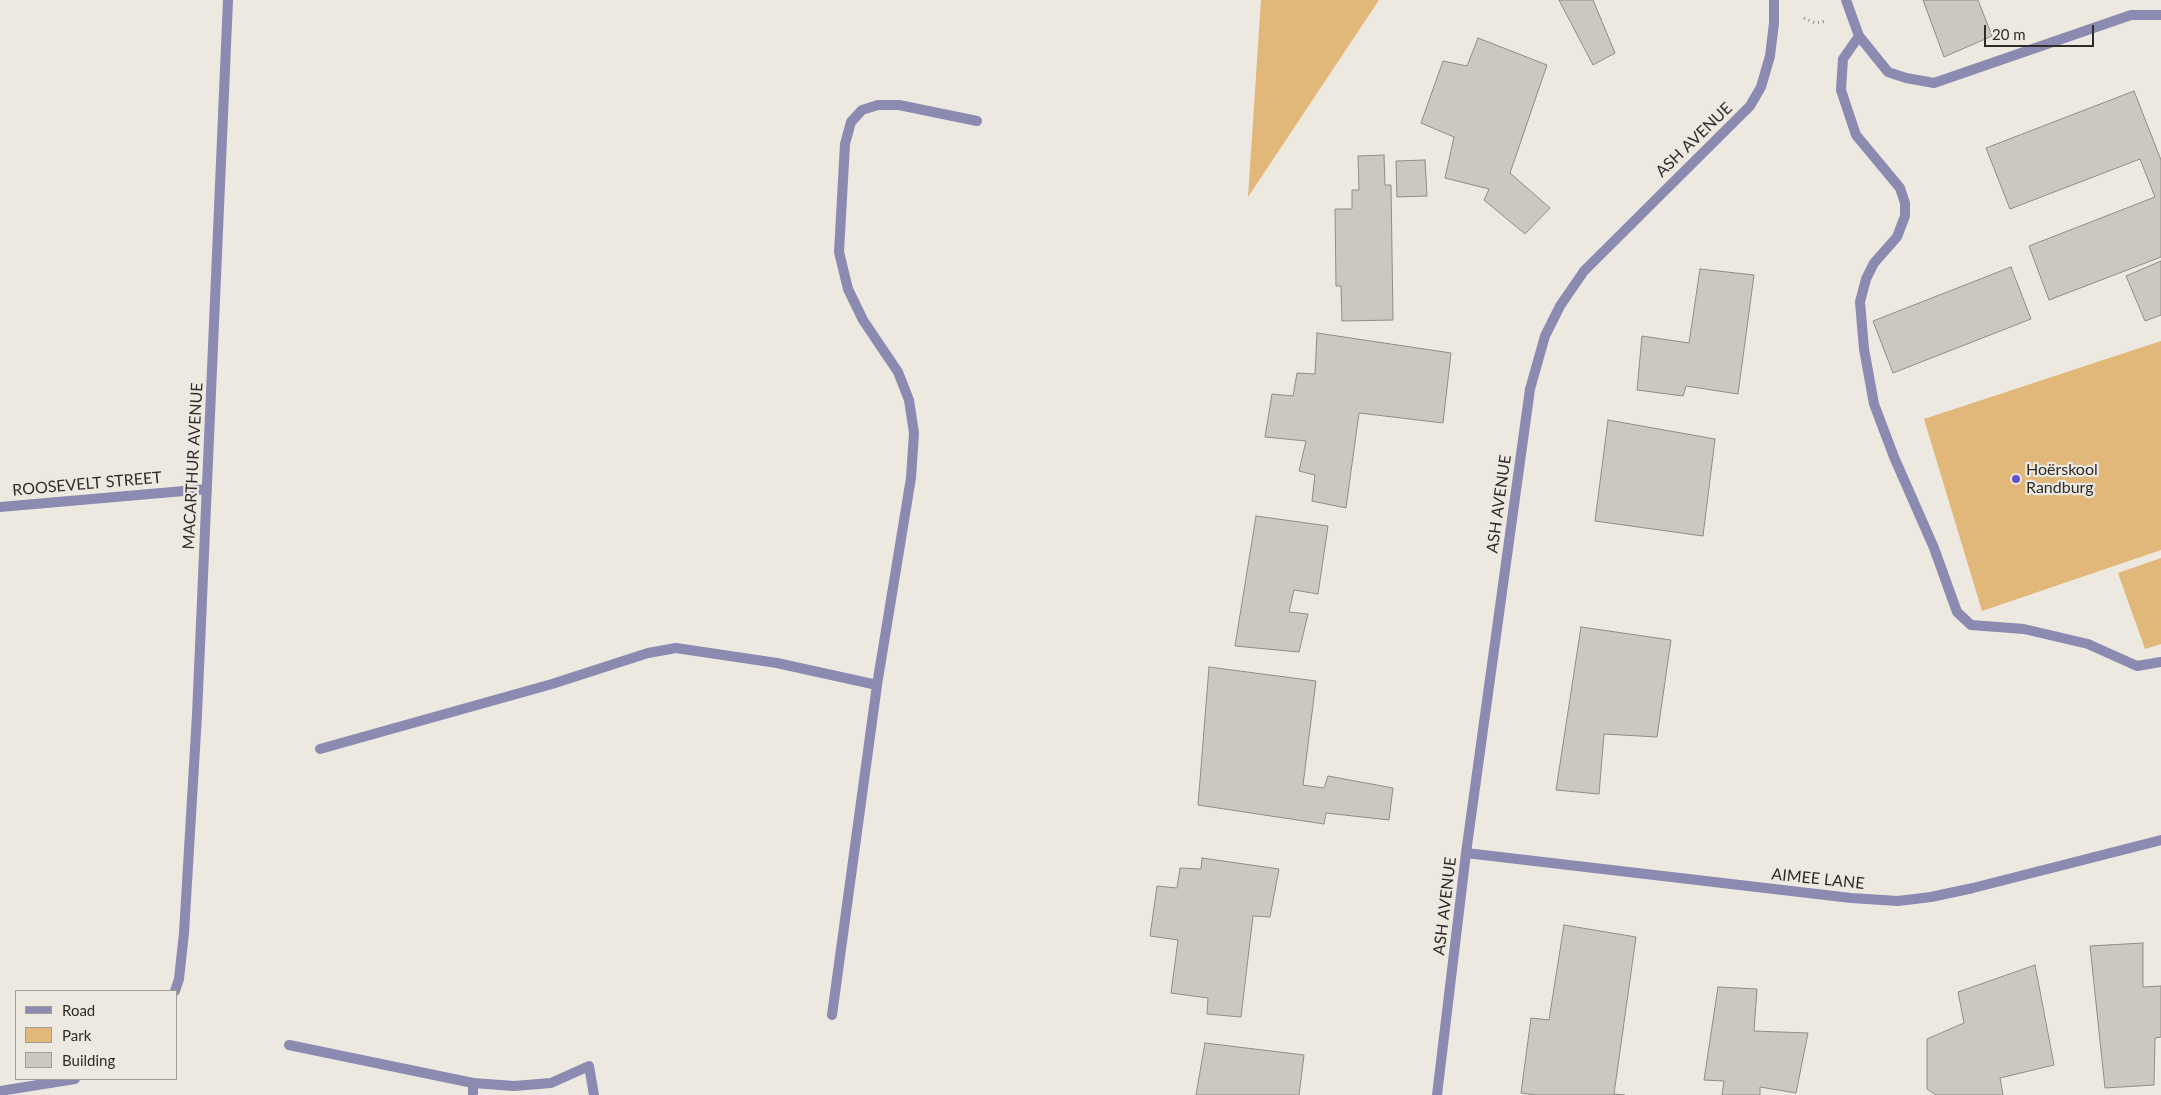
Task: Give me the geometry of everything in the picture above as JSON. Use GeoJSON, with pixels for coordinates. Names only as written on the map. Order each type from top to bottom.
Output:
{"type":"FeatureCollection","features":[{"type":"Feature","properties":{"kind":"street","name":"MACARTHUR AVENUE"},"geometry":{"type":"LineString","coordinates":[[176,990],[184,933],[207,489],[228,0]]}},
{"type":"Feature","properties":{"kind":"street","name":"ASH AVENUE"},"geometry":{"type":"LineString","coordinates":[[1437,1095],[1466,853],[1530,389],[1545,336],[1560,306],[1584,271],[1750,106],[1761,87],[1770,56],[1774,22],[1774,0]]}},
{"type":"Feature","properties":{"kind":"street"},"geometry":{"type":"LineString","coordinates":[[1846,0],[1859,36],[1888,72],[1906,78],[1934,83],[2131,15],[2161,15]]}},
{"type":"Feature","properties":{"kind":"street"},"geometry":{"type":"LineString","coordinates":[[1859,36],[1843,59],[1841,90],[1856,134],[1900,188],[1905,203],[1905,216],[1897,237],[1874,263],[1866,279],[1860,302],[1864,349],[1874,404],[1894,458],[1934,548],[1957,612],[1971,626],[2024,629],[2061,637],[2088,644],[2137,666],[2161,662]]}},
{"type":"Feature","properties":{"kind":"street"},"geometry":{"type":"LineString","coordinates":[[832,1016],[877,686],[911,478],[914,432],[909,400],[898,372],[862,320],[848,289],[839,252],[845,144],[851,122],[862,110],[878,105],[899,105],[977,120]]}},
{"type":"Feature","properties":{"kind":"street","name":"ROOSEVELT STREET"},"geometry":{"type":"LineString","coordinates":[[0,507],[207,489]]}},
{"type":"Feature","properties":{"kind":"street"},"geometry":{"type":"LineString","coordinates":[[320,749],[552,684],[648,653],[676,648],[777,664],[877,686]]}},
{"type":"Feature","properties":{"kind":"street","name":"AIMEE LANE"},"geometry":{"type":"LineString","coordinates":[[1466,853],[1851,898],[1898,901],[1965,890],[2161,840]]}},
{"type":"Feature","properties":{"kind":"street"},"geometry":{"type":"LineString","coordinates":[[289,1045],[473,1083],[514,1086],[551,1083],[589,1066],[594,1095]]}},
{"type":"Feature","properties":{"kind":"street"},"geometry":{"type":"LineString","coordinates":[[0,1092],[69,1080]]}},
{"type":"Feature","properties":{"kind":"street"},"geometry":{"type":"LineString","coordinates":[[473,1083],[473,1095]]}},
{"type":"Feature","properties":{"kind":"green space"},"geometry":{"type":"Polygon","coordinates":[[[1261,0],[1379,0],[1248,197],[1261,0]]]}},
{"type":"Feature","properties":{"kind":"green space"},"geometry":{"type":"Polygon","coordinates":[[[2161,341],[2161,550],[1982,611],[1924,419],[2161,341]]]}},
{"type":"Feature","properties":{"kind":"green space"},"geometry":{"type":"Polygon","coordinates":[[[2161,558],[2161,644],[2145,649],[2118,573],[2161,558]]]}},
{"type":"Feature","properties":{"kind":"building"},"geometry":{"type":"Polygon","coordinates":[[[1559,0],[1593,0],[1615,53],[1593,65],[1559,0]]]}},
{"type":"Feature","properties":{"kind":"building"},"geometry":{"type":"Polygon","coordinates":[[[1923,0],[1978,0],[1992,36],[1944,57],[1923,0]]]}},
{"type":"Feature","properties":{"kind":"building"},"geometry":{"type":"Polygon","coordinates":[[[1478,38],[1547,65],[1510,173],[1550,208],[1525,234],[1484,200],[1489,189],[1445,178],[1454,137],[1421,123],[1443,61],[1467,66],[1478,38]]]}},
{"type":"Feature","properties":{"kind":"building"},"geometry":{"type":"Polygon","coordinates":[[[2134,91],[2161,160],[2161,257],[2049,300],[2029,246],[2155,197],[2140,159],[2010,209],[1986,148],[2134,91]]]}},
{"type":"Feature","properties":{"kind":"building"},"geometry":{"type":"Polygon","coordinates":[[[1384,155],[1385,185],[1391,185],[1393,320],[1342,321],[1341,286],[1336,286],[1335,209],[1352,209],[1352,190],[1359,190],[1358,156],[1384,155]]]}},
{"type":"Feature","properties":{"kind":"building"},"geometry":{"type":"Polygon","coordinates":[[[1425,160],[1427,196],[1397,197],[1396,161],[1425,160]]]}},
{"type":"Feature","properties":{"kind":"building"},"geometry":{"type":"Polygon","coordinates":[[[2161,261],[2161,315],[2145,321],[2126,276],[2161,261]]]}},
{"type":"Feature","properties":{"kind":"building"},"geometry":{"type":"Polygon","coordinates":[[[2011,267],[2031,319],[1893,373],[1873,321],[2011,267]]]}},
{"type":"Feature","properties":{"kind":"building"},"geometry":{"type":"Polygon","coordinates":[[[1700,269],[1754,275],[1738,394],[1686,386],[1683,396],[1637,390],[1642,336],[1689,343],[1700,269]]]}},
{"type":"Feature","properties":{"kind":"building"},"geometry":{"type":"Polygon","coordinates":[[[1317,333],[1451,353],[1443,423],[1359,413],[1346,508],[1312,501],[1315,475],[1299,471],[1306,441],[1265,437],[1272,394],[1293,396],[1297,373],[1315,374],[1317,333]]]}},
{"type":"Feature","properties":{"kind":"building"},"geometry":{"type":"Polygon","coordinates":[[[1608,420],[1715,439],[1703,536],[1595,521],[1608,420]]]}},
{"type":"Feature","properties":{"kind":"building"},"geometry":{"type":"Polygon","coordinates":[[[1256,516],[1328,526],[1318,594],[1294,590],[1289,612],[1308,614],[1299,652],[1235,646],[1256,516]]]}},
{"type":"Feature","properties":{"kind":"building"},"geometry":{"type":"Polygon","coordinates":[[[1581,627],[1671,640],[1657,737],[1604,734],[1599,794],[1556,790],[1581,627]]]}},
{"type":"Feature","properties":{"kind":"building"},"geometry":{"type":"Polygon","coordinates":[[[1209,667],[1316,681],[1303,785],[1324,788],[1328,776],[1393,788],[1389,820],[1326,813],[1324,824],[1198,805],[1209,667]]]}},
{"type":"Feature","properties":{"kind":"building"},"geometry":{"type":"Polygon","coordinates":[[[1202,858],[1279,869],[1270,917],[1253,916],[1241,1017],[1207,1014],[1208,998],[1171,993],[1178,940],[1150,936],[1157,886],[1177,888],[1180,868],[1201,869],[1202,858]]]}},
{"type":"Feature","properties":{"kind":"building"},"geometry":{"type":"Polygon","coordinates":[[[1564,925],[1636,937],[1614,1094],[1625,1095],[1537,1095],[1521,1093],[1531,1018],[1549,1020],[1564,925]]]}},
{"type":"Feature","properties":{"kind":"building"},"geometry":{"type":"Polygon","coordinates":[[[2143,943],[2143,987],[2161,986],[2161,1037],[2155,1038],[2154,1085],[2105,1088],[2090,946],[2143,943]]]}},
{"type":"Feature","properties":{"kind":"building"},"geometry":{"type":"Polygon","coordinates":[[[2035,965],[2054,1065],[2000,1078],[2003,1095],[1936,1095],[1927,1089],[1927,1039],[1964,1023],[1958,992],[2035,965]]]}},
{"type":"Feature","properties":{"kind":"building"},"geometry":{"type":"Polygon","coordinates":[[[1718,987],[1757,989],[1754,1031],[1808,1033],[1796,1093],[1760,1087],[1760,1095],[1722,1095],[1724,1081],[1704,1080],[1718,987]]]}},
{"type":"Feature","properties":{"kind":"building"},"geometry":{"type":"Polygon","coordinates":[[[1205,1043],[1304,1055],[1299,1095],[1196,1095],[1205,1043]]]}},
{"type":"Feature","properties":{"kind":"place","name":"Hoërskool Randburg"},"geometry":{"type":"Point","coordinates":[2016,479]}}]}
